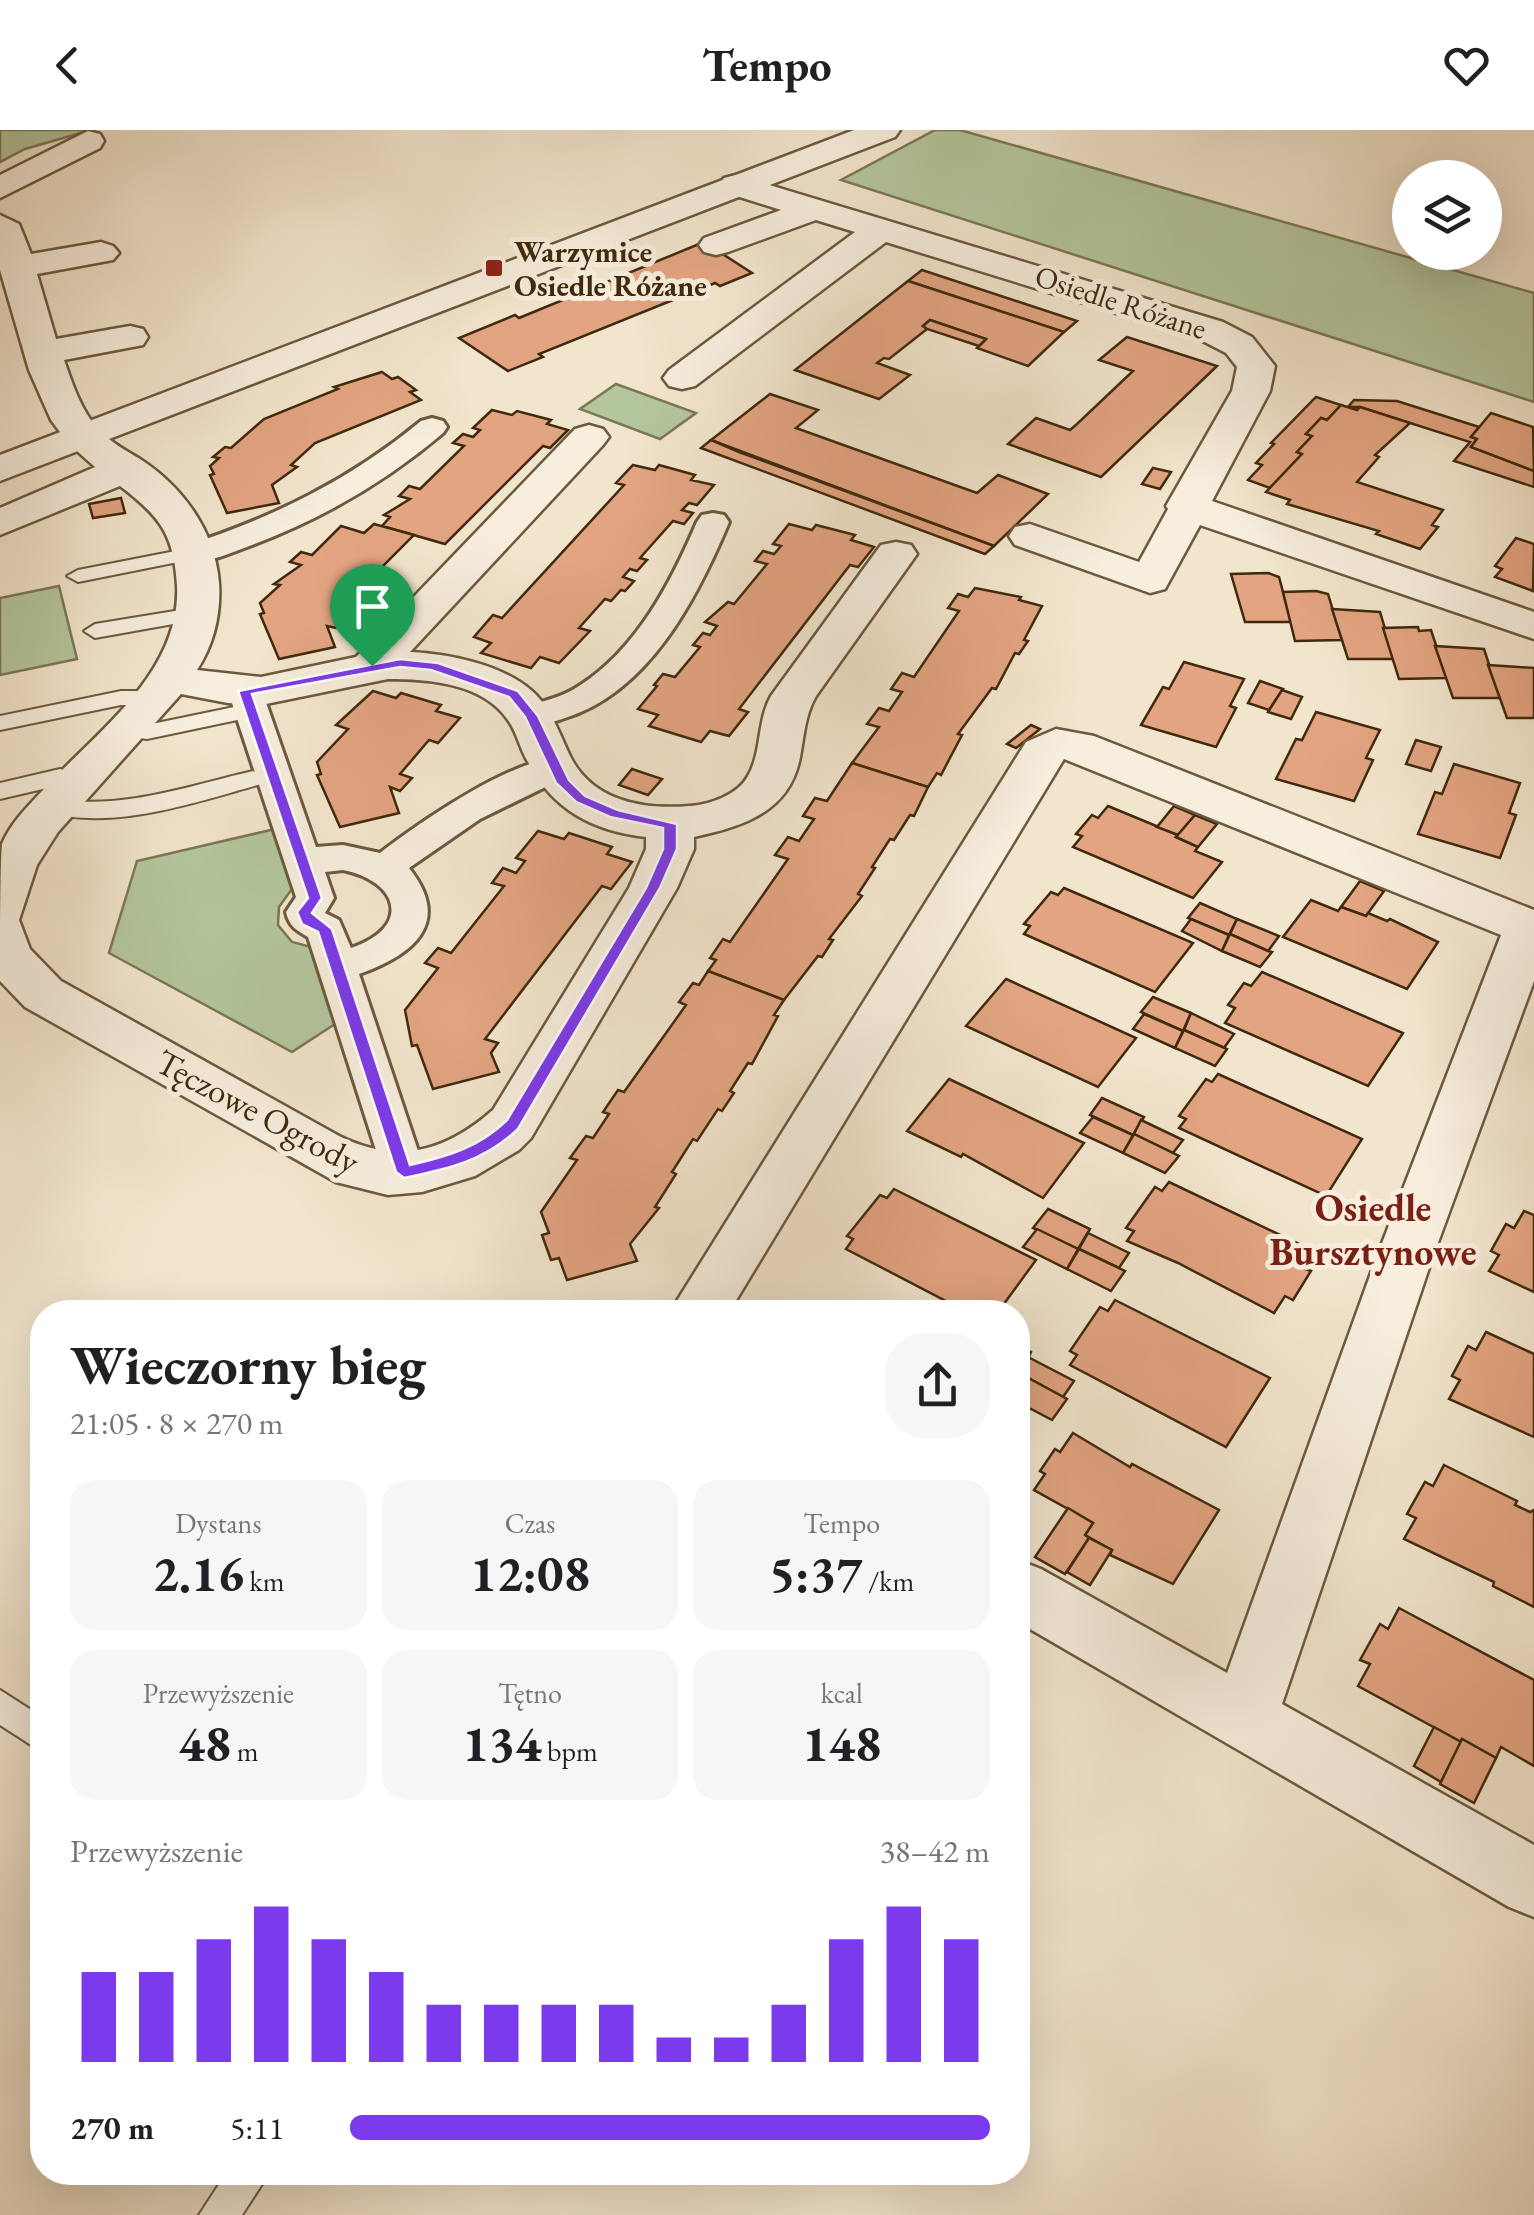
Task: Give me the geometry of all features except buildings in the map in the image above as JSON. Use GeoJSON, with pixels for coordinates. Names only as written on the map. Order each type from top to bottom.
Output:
{"type":"FeatureCollection","features":[{"type":"Feature","properties":{"kind":"street"},"geometry":{"type":"LineString","coordinates":[[0,470],[884,130]]}},
{"type":"Feature","properties":{"kind":"street"},"geometry":{"type":"LineString","coordinates":[[0,188],[88,141]]}},
{"type":"Feature","properties":{"kind":"street","name":"Osiedle Różane"},"geometry":{"type":"LineString","coordinates":[[736,186],[1210,330],[1239,345],[1256,366],[1256,376],[1150,580],[1030,536]]}},
{"type":"Feature","properties":{"kind":"street"},"geometry":{"type":"LineString","coordinates":[[716,245],[813,210]]}},
{"type":"Feature","properties":{"kind":"street"},"geometry":{"type":"LineString","coordinates":[[0,224],[7,231],[18,267],[50,312],[44,352],[59,401],[82,436],[127,468],[173,509],[196,553],[199,612],[151,702],[6,861],[0,911]]}},
{"type":"Feature","properties":{"kind":"street"},"geometry":{"type":"LineString","coordinates":[[682,378],[882,229]]}},
{"type":"Feature","properties":{"kind":"street"},"geometry":{"type":"LineString","coordinates":[[18,267],[101,253]]}},
{"type":"Feature","properties":{"kind":"street"},"geometry":{"type":"LineString","coordinates":[[44,352],[130,337]]}},
{"type":"Feature","properties":{"kind":"street"},"geometry":{"type":"LineString","coordinates":[[196,553],[247,538],[334,498],[389,465],[432,427]]}},
{"type":"Feature","properties":{"kind":"street"},"geometry":{"type":"LineString","coordinates":[[372,666],[589,437]]}},
{"type":"Feature","properties":{"kind":"street"},"geometry":{"type":"LineString","coordinates":[[0,523],[127,468]]}},
{"type":"Feature","properties":{"kind":"street"},"geometry":{"type":"LineString","coordinates":[[1186,506],[1534,626]]}},
{"type":"Feature","properties":{"kind":"street"},"geometry":{"type":"LineString","coordinates":[[532,716],[568,705],[612,678],[659,620],[703,548],[713,522]]}},
{"type":"Feature","properties":{"kind":"street"},"geometry":{"type":"LineString","coordinates":[[151,702],[239,703],[372,666],[400,663],[464,674],[514,694],[532,716],[563,783],[580,799],[615,814],[670,824],[724,815],[748,803],[769,782],[791,700],[896,554]]}},
{"type":"Feature","properties":{"kind":"street"},"geometry":{"type":"LineString","coordinates":[[239,703],[315,898],[304,912],[307,920],[325,929],[404,1172]]}},
{"type":"Feature","properties":{"kind":"street"},"geometry":{"type":"LineString","coordinates":[[706,1300],[1042,752],[1056,744],[1078,746],[1531,928],[1404,1259],[1244,1717]]}},
{"type":"Feature","properties":{"kind":"street"},"geometry":{"type":"LineString","coordinates":[[386,867],[475,805],[555,768]]}},
{"type":"Feature","properties":{"kind":"street","name":"Tęczowe Ogrody"},"geometry":{"type":"LineString","coordinates":[[0,930],[4,948],[21,974],[42,994],[332,1156],[384,1174],[404,1172],[458,1160],[492,1144],[512,1124],[653,888],[670,849],[670,824]]}},
{"type":"Feature","properties":{"kind":"street"},"geometry":{"type":"LineString","coordinates":[[302,861],[339,856],[386,867],[405,881],[410,894],[412,906],[407,924],[389,947],[337,967]]}},
{"type":"Feature","properties":{"kind":"street"},"geometry":{"type":"LineString","coordinates":[[1030,1596],[1534,1883]]}},
{"type":"Feature","properties":{"kind":"lane"},"geometry":{"type":"LineString","coordinates":[[78,576],[196,553]]}},
{"type":"Feature","properties":{"kind":"lane"},"geometry":{"type":"LineString","coordinates":[[95,632],[199,612]]}},
{"type":"Feature","properties":{"kind":"lane"},"geometry":{"type":"LineString","coordinates":[[0,723],[121,698],[151,702],[147,732],[239,703]]}},
{"type":"Feature","properties":{"kind":"lane"},"geometry":{"type":"LineString","coordinates":[[0,791],[60,777],[75,812],[104,810],[253,779]]}},
{"type":"Feature","properties":{"kind":"lane"},"geometry":{"type":"LineString","coordinates":[[0,1705],[30,1727]]}},
{"type":"Feature","properties":{"kind":"lane"},"geometry":{"type":"LineString","coordinates":[[218,2215],[242,2185]]}},
{"type":"Feature","properties":{"kind":"green space"},"geometry":{"type":"Polygon","coordinates":[[[0,130],[91,130],[25,149],[0,162],[0,130]]]}},
{"type":"Feature","properties":{"kind":"green space"},"geometry":{"type":"Polygon","coordinates":[[[935,130],[960,130],[1392,253],[1392,270],[1453,270],[1534,293],[1534,402],[841,180],[935,130]]]}},
{"type":"Feature","properties":{"kind":"green space"},"geometry":{"type":"Polygon","coordinates":[[[616,384],[696,413],[660,439],[580,409],[616,384]]]}},
{"type":"Feature","properties":{"kind":"green space"},"geometry":{"type":"Polygon","coordinates":[[[59,586],[77,659],[0,675],[0,598],[59,586]]]}},
{"type":"Feature","properties":{"kind":"green space"},"geometry":{"type":"Polygon","coordinates":[[[275,829],[294,886],[279,907],[278,925],[292,942],[315,948],[338,1022],[292,1052],[109,953],[137,861],[275,829]]]}},
{"type":"Feature","properties":{"kind":"place","name":"Warzymice Osiedle Różane"},"geometry":{"type":"Point","coordinates":[494,268]}},
{"type":"Feature","properties":{"kind":"district","name":"Osiedle Bursztynowe"},"geometry":{"type":"Point","coordinates":[1373,1229]}},
{"type":"Feature","properties":{"kind":"route"},"geometry":{"type":"LineString","coordinates":[[372,666],[433,666],[514,694],[532,716],[563,783],[580,799],[615,814],[670,824],[670,849],[653,888],[512,1124],[492,1144],[458,1160],[404,1172],[325,929],[307,920],[304,912],[315,898],[245,691],[261,691],[372,666]]}}]}
